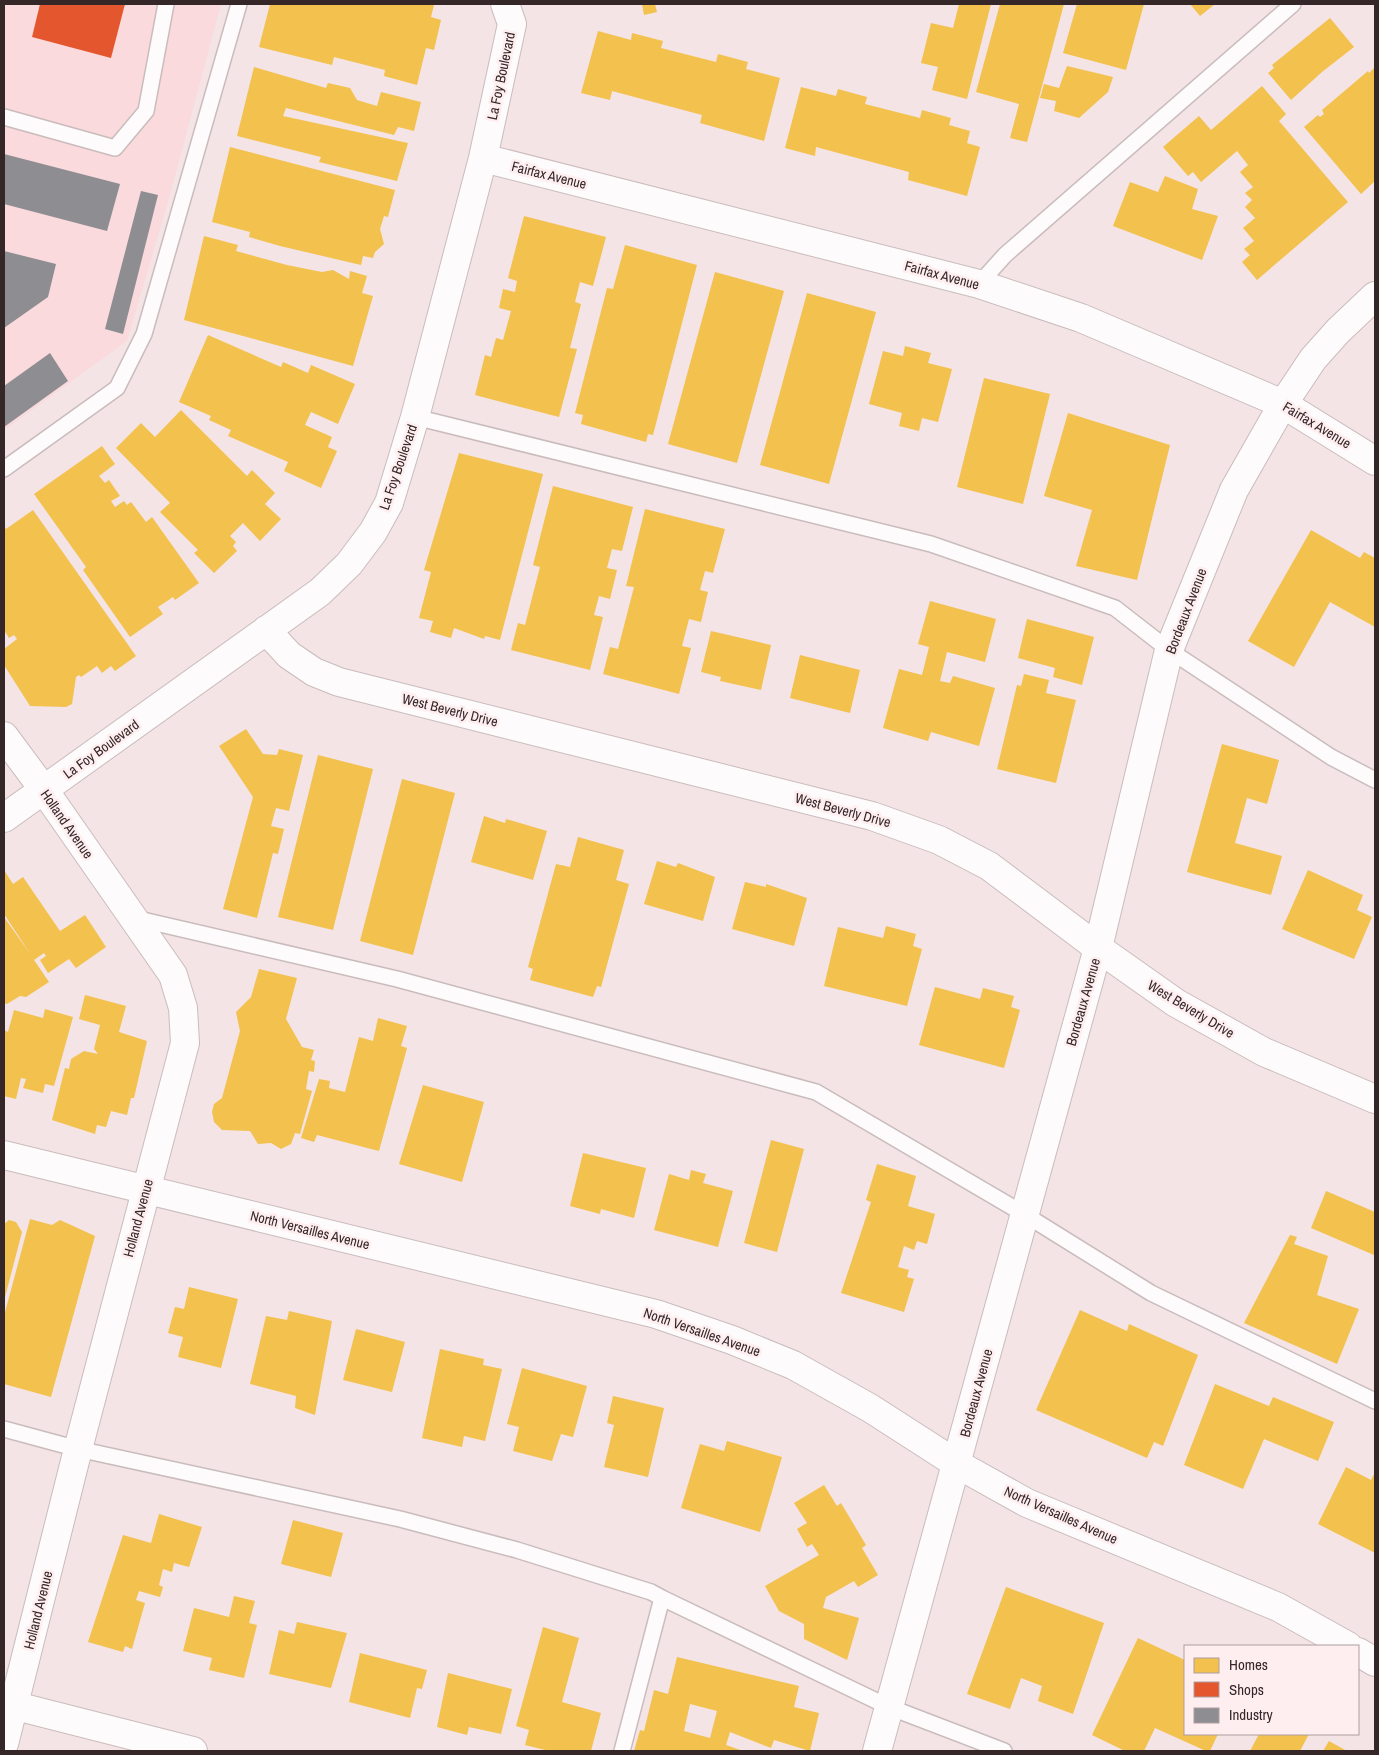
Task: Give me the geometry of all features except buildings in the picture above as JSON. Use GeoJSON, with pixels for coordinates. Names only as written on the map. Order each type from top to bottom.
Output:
{"type":"FeatureCollection","features":[{"type":"Feature","properties":{"kind":"street","name":"La Foy Boulevard"},"geometry":{"type":"LineString","coordinates":[[4,818],[320,592],[349,564],[373,532],[389,503],[415,417],[483,158],[512,24],[506,4]]}},
{"type":"Feature","properties":{"kind":"street","name":"Fairfax Avenue"},"geometry":{"type":"LineString","coordinates":[[483,158],[979,284],[1081,318],[1283,404],[1375,461]]}},
{"type":"Feature","properties":{"kind":"street","name":"Bordeaux Avenue"},"geometry":{"type":"LineString","coordinates":[[878,1751],[1098,948],[1169,650],[1234,490],[1283,404],[1313,359],[1338,331],[1375,296]]}},
{"type":"Feature","properties":{"kind":"street","name":"West Beverly Drive"},"geometry":{"type":"LineString","coordinates":[[266,630],[289,656],[314,672],[339,682],[872,816],[939,840],[989,866],[1098,948],[1176,1003],[1264,1052],[1375,1099]]}},
{"type":"Feature","properties":{"kind":"street","name":"Holland Avenue"},"geometry":{"type":"LineString","coordinates":[[4,736],[173,975],[183,1008],[185,1043],[9,1705],[4,1744]]}},
{"type":"Feature","properties":{"kind":"street","name":"North Versailles Avenue"},"geometry":{"type":"LineString","coordinates":[[4,1155],[656,1314],[732,1340],[793,1365],[870,1408],[957,1464],[1027,1503],[1278,1607],[1346,1645]]}},
{"type":"Feature","properties":{"kind":"street"},"geometry":{"type":"LineString","coordinates":[[1359,1653],[1375,1662]]}},
{"type":"Feature","properties":{"kind":"street"},"geometry":{"type":"LineString","coordinates":[[9,1705],[193,1751]]}},
{"type":"Feature","properties":{"kind":"lane"},"geometry":{"type":"LineString","coordinates":[[4,117],[115,148],[146,111],[166,4]]}},
{"type":"Feature","properties":{"kind":"lane"},"geometry":{"type":"LineString","coordinates":[[4,469],[117,388],[144,334],[239,4]]}},
{"type":"Feature","properties":{"kind":"lane"},"geometry":{"type":"LineString","coordinates":[[979,284],[1005,254],[1293,4]]}},
{"type":"Feature","properties":{"kind":"lane"},"geometry":{"type":"LineString","coordinates":[[415,417],[931,544],[1115,608],[1169,650],[1330,757],[1375,780]]}},
{"type":"Feature","properties":{"kind":"lane"},"geometry":{"type":"LineString","coordinates":[[132,917],[397,979],[816,1092],[1024,1214],[1151,1294],[1375,1401]]}},
{"type":"Feature","properties":{"kind":"lane"},"geometry":{"type":"LineString","coordinates":[[4,1429],[78,1448],[400,1519],[517,1550],[651,1592],[889,1707],[1004,1751]]}},
{"type":"Feature","properties":{"kind":"lane"},"geometry":{"type":"LineString","coordinates":[[622,1751],[662,1598]]}},
{"type":"Feature","properties":{"kind":"shaded area"},"geometry":{"type":"Polygon","coordinates":[[[4,4],[221,4],[169,198],[127,341],[4,430],[4,4]]]}}]}
